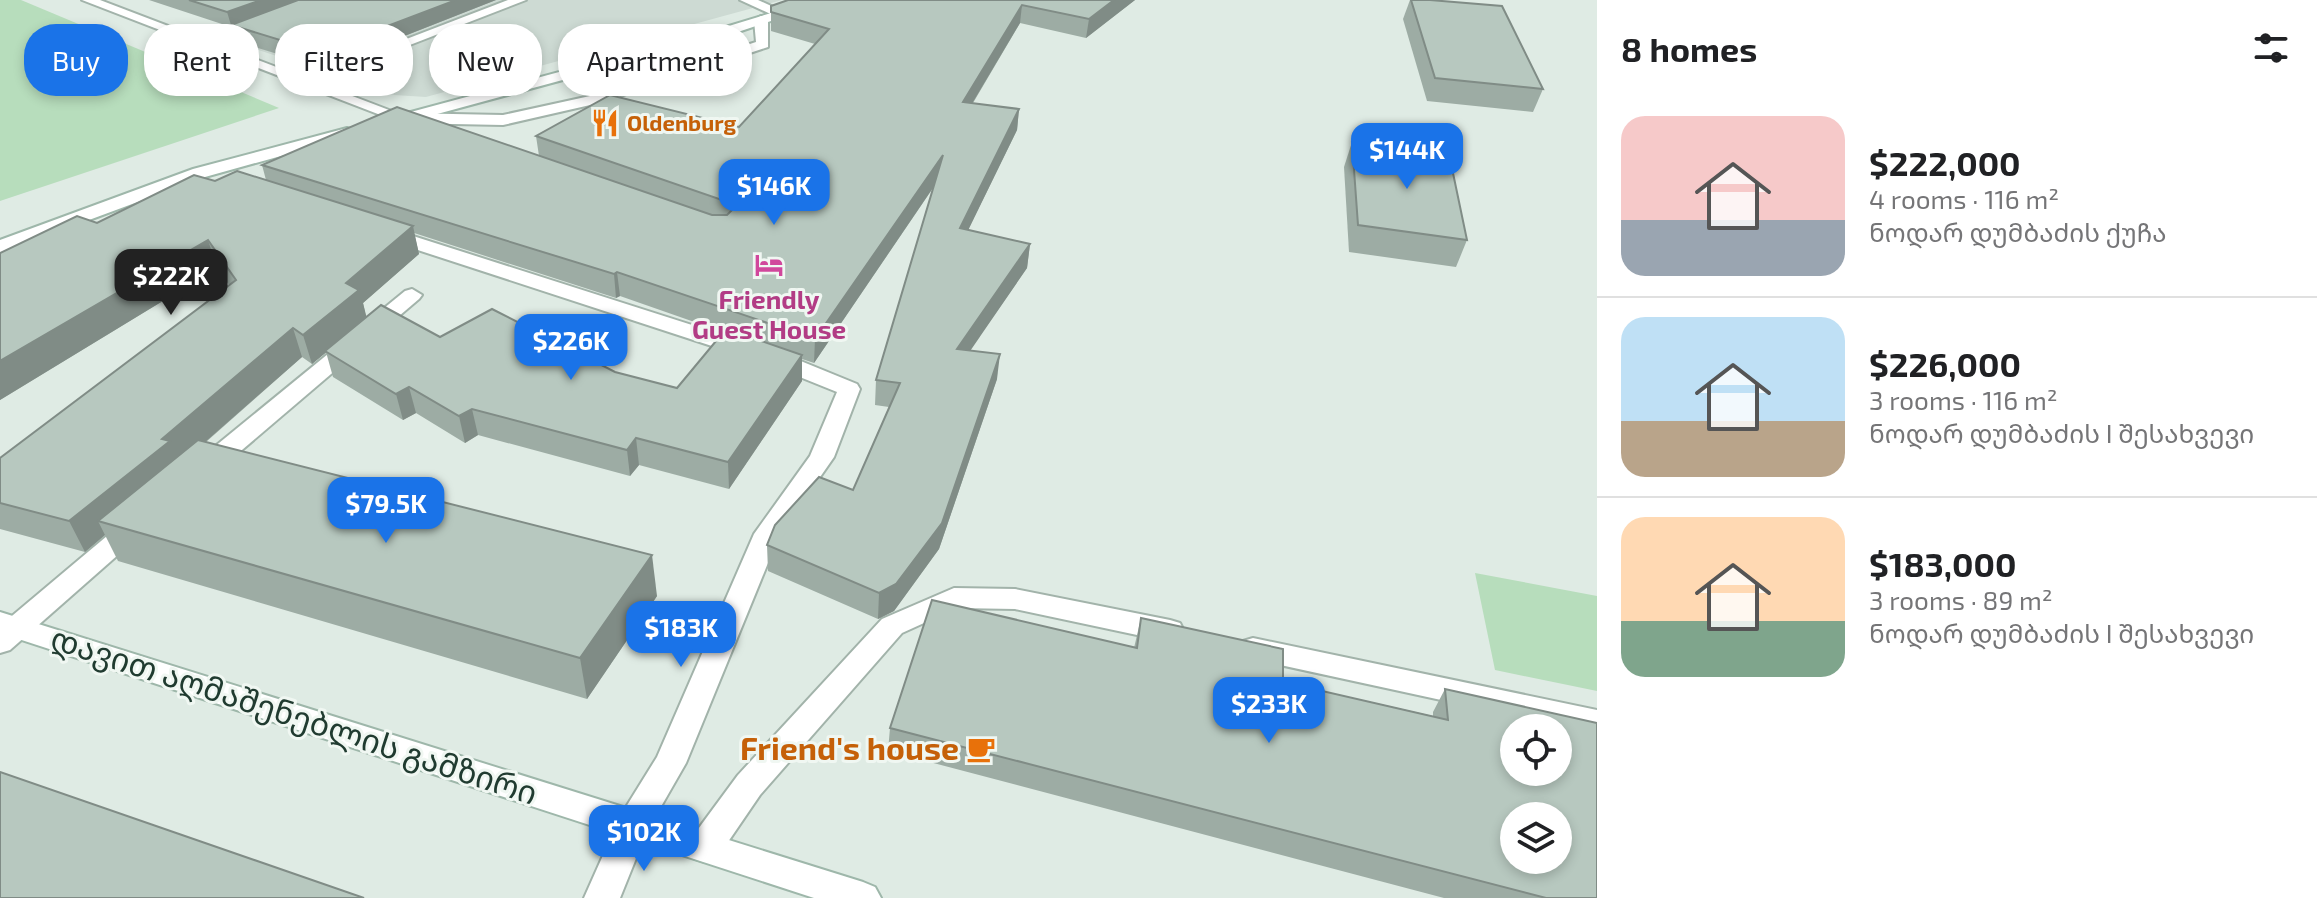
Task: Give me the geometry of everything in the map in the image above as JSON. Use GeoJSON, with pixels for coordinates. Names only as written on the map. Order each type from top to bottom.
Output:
{"type":"FeatureCollection","features":[{"type":"Feature","properties":{"kind":"street"},"geometry":{"type":"LineString","coordinates":[[88,0],[153,24]]}},
{"type":"Feature","properties":{"kind":"street"},"geometry":{"type":"LineString","coordinates":[[258,24],[325,0]]}},
{"type":"Feature","properties":{"kind":"street"},"geometry":{"type":"LineString","coordinates":[[413,38],[520,0]]}},
{"type":"Feature","properties":{"kind":"street"},"geometry":{"type":"LineString","coordinates":[[746,0],[782,14]]}},
{"type":"Feature","properties":{"kind":"street"},"geometry":{"type":"LineString","coordinates":[[0,247],[199,173],[828,0]]}},
{"type":"Feature","properties":{"kind":"street"},"geometry":{"type":"LineString","coordinates":[[402,118],[503,120],[594,100],[763,44],[761,20]]}},
{"type":"Feature","properties":{"kind":"street"},"geometry":{"type":"LineString","coordinates":[[344,96],[460,139]]}},
{"type":"Feature","properties":{"kind":"street"},"geometry":{"type":"LineString","coordinates":[[199,173],[228,183]]}},
{"type":"Feature","properties":{"kind":"street"},"geometry":{"type":"LineString","coordinates":[[362,226],[778,360],[849,389],[822,457],[767,534],[670,763],[633,825],[602,898]]}},
{"type":"Feature","properties":{"kind":"street"},"geometry":{"type":"LineString","coordinates":[[186,483],[412,295]]}},
{"type":"Feature","properties":{"kind":"street"},"geometry":{"type":"LineString","coordinates":[[5,630],[151,513]]}},
{"type":"Feature","properties":{"kind":"street"},"geometry":{"type":"LineString","coordinates":[[705,847],[749,785],[892,626],[954,598],[1015,599],[1199,638]]}},
{"type":"Feature","properties":{"kind":"street","name":"დავით აღმაშენებლის გამზირი"},"geometry":{"type":"LineString","coordinates":[[5,630],[863,898]]}},
{"type":"Feature","properties":{"kind":"street"},"geometry":{"type":"LineString","coordinates":[[1229,644],[1597,722]]}},
{"type":"Feature","properties":{"kind":"shaded area"},"geometry":{"type":"Polygon","coordinates":[[[344,0],[782,0],[694,24],[558,24],[558,61],[542,65],[542,24],[429,24],[430,96],[426,97],[410,96],[413,96],[413,24],[278,24],[344,0]]]}},
{"type":"Feature","properties":{"kind":"shaded area"},"geometry":{"type":"Polygon","coordinates":[[[275,25],[275,56],[259,50],[259,31],[275,25]]]}},
{"type":"Feature","properties":{"kind":"green space"},"geometry":{"type":"Polygon","coordinates":[[[0,0],[21,0],[78,24],[24,24],[24,96],[128,96],[128,45],[144,51],[144,96],[250,96],[279,108],[0,201],[0,0]]]}},
{"type":"Feature","properties":{"kind":"green space"},"geometry":{"type":"Polygon","coordinates":[[[1475,573],[1597,596],[1597,691],[1495,670],[1475,573]]]}},
{"type":"Feature","properties":{"kind":"building"},"geometry":{"type":"Polygon","coordinates":[[[189,0],[261,0],[227,12],[189,0]]]}},
{"type":"Feature","properties":{"kind":"building"},"geometry":{"type":"Polygon","coordinates":[[[298,0],[456,0],[393,24],[275,24],[275,38],[259,34],[259,24],[234,24],[298,0]]]}},
{"type":"Feature","properties":{"kind":"building"},"geometry":{"type":"Polygon","coordinates":[[[788,0],[1114,0],[1089,19],[1022,5],[963,102],[1019,109],[960,228],[1030,244],[957,349],[1000,354],[942,523],[896,584],[879,593],[767,545],[775,525],[819,477],[853,490],[900,383],[876,380],[943,155],[815,339],[617,272],[614,274],[262,165],[397,107],[712,215],[727,215],[732,210],[728,202],[536,136],[608,96],[739,127],[829,29],[771,12],[771,6],[788,0]]]}},
{"type":"Feature","properties":{"kind":"building"},"geometry":{"type":"Polygon","coordinates":[[[1411,0],[1502,6],[1543,89],[1435,78],[1411,0]]]}},
{"type":"Feature","properties":{"kind":"building"},"geometry":{"type":"Polygon","coordinates":[[[1352,142],[1449,154],[1467,240],[1358,225],[1352,142]]]}},
{"type":"Feature","properties":{"kind":"building"},"geometry":{"type":"Polygon","coordinates":[[[237,171],[413,226],[346,283],[359,290],[303,335],[293,328],[162,439],[170,441],[69,521],[0,503],[0,458],[236,280],[208,240],[0,361],[0,253],[77,216],[97,223],[194,175],[215,181],[237,171]]]}},
{"type":"Feature","properties":{"kind":"building"},"geometry":{"type":"Polygon","coordinates":[[[381,305],[440,337],[492,309],[615,372],[677,388],[726,329],[802,355],[728,462],[636,438],[627,450],[472,409],[459,416],[409,387],[396,394],[325,351],[381,305]]]}},
{"type":"Feature","properties":{"kind":"building"},"geometry":{"type":"Polygon","coordinates":[[[198,440],[652,555],[580,658],[98,521],[198,440]]]}},
{"type":"Feature","properties":{"kind":"building"},"geometry":{"type":"Polygon","coordinates":[[[932,600],[1137,648],[1141,618],[1283,649],[1283,682],[1448,720],[1445,689],[1557,714],[1500,714],[1500,786],[1572,786],[1572,717],[1597,723],[1597,898],[1546,898],[890,728],[932,600]]]}},
{"type":"Feature","properties":{"kind":"building"},"geometry":{"type":"Polygon","coordinates":[[[0,772],[364,898],[0,898],[0,772]]]}},
{"type":"Feature","properties":{"kind":"place","name":"Oldenburg"},"geometry":{"type":"Point","coordinates":[605,123]}},
{"type":"Feature","properties":{"kind":"place","name":"Friendly Guest House"},"geometry":{"type":"Point","coordinates":[769,265]}},
{"type":"Feature","properties":{"kind":"place","name":"Friend's house"},"geometry":{"type":"Point","coordinates":[981,749]}}]}
